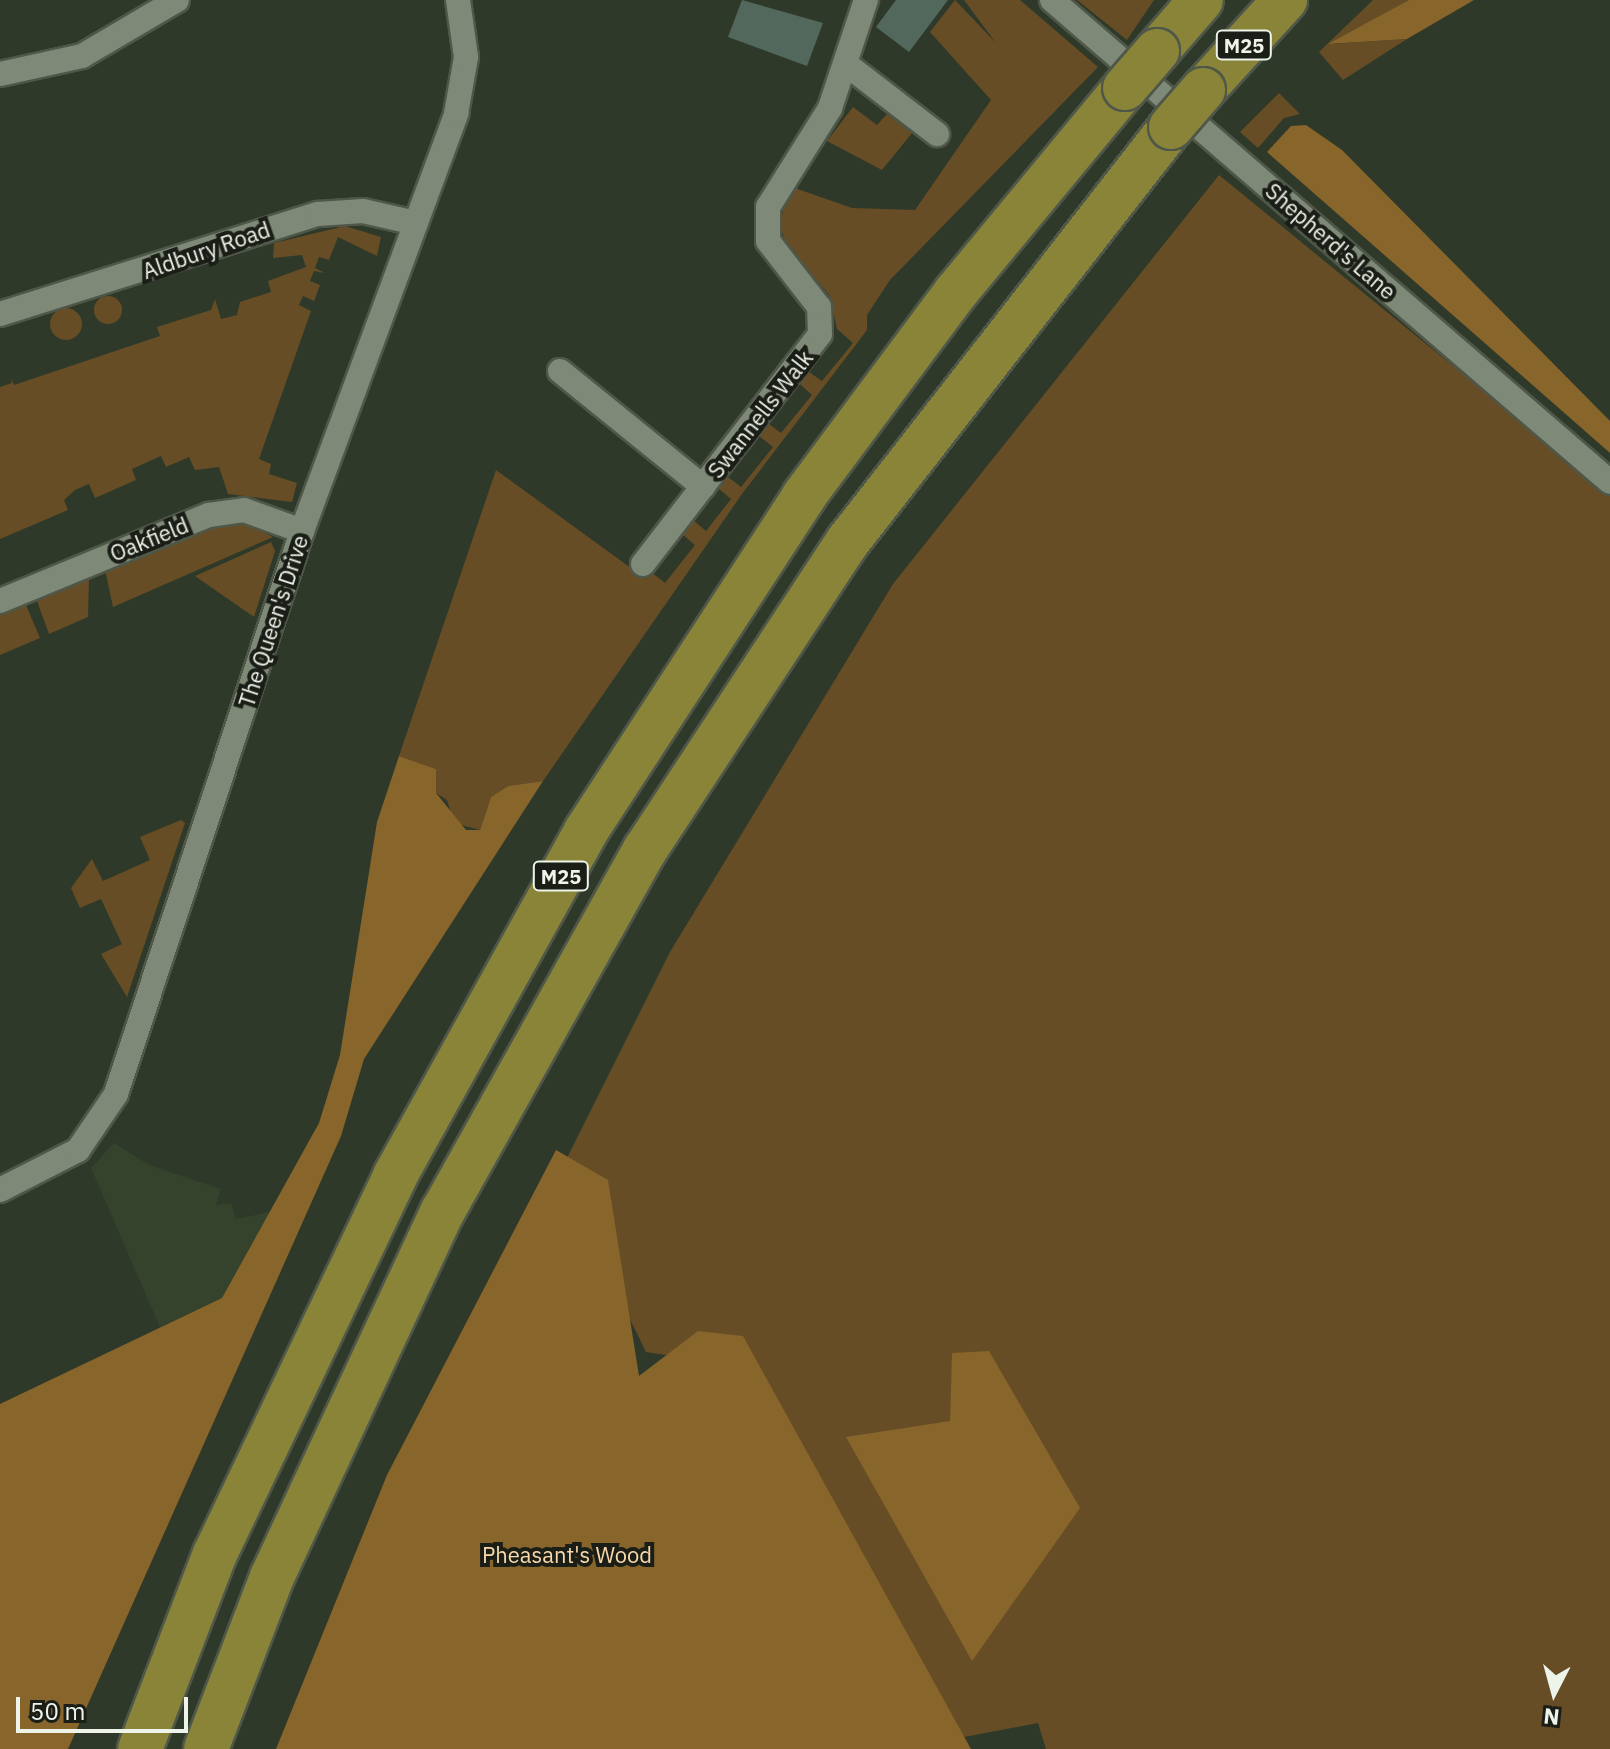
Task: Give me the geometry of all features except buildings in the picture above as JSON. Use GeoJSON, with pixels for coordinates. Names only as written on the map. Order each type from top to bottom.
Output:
{"type":"FeatureCollection","features":[{"type":"Feature","properties":{"kind":"highway","name":"M25"},"geometry":{"type":"LineString","coordinates":[[140,1749],[215,1554],[395,1176],[586,831],[804,496],[956,292],[1201,0]]}},
{"type":"Feature","properties":{"kind":"highway","name":"M25"},"geometry":{"type":"LineString","coordinates":[[206,1749],[272,1577],[443,1211],[645,850],[849,540],[1171,127],[1285,0]]}},
{"type":"Feature","properties":{"kind":"street"},"geometry":{"type":"LineString","coordinates":[[0,74],[82,56],[177,0]]}},
{"type":"Feature","properties":{"kind":"street","name":"The Queen's Drive"},"geometry":{"type":"LineString","coordinates":[[0,1190],[78,1150],[116,1094],[302,531],[416,223],[462,88],[458,0]]}},
{"type":"Feature","properties":{"kind":"street","name":"Swannells Walk"},"geometry":{"type":"LineString","coordinates":[[643,564],[820,334],[819,307],[768,241],[768,207],[830,108],[866,0]]}},
{"type":"Feature","properties":{"kind":"street","name":"Shepherd's Lane"},"geometry":{"type":"LineString","coordinates":[[1052,0],[1610,482]]}},
{"type":"Feature","properties":{"kind":"street"},"geometry":{"type":"LineString","coordinates":[[846,64],[937,134]]}},
{"type":"Feature","properties":{"kind":"street","name":"Aldbury Road"},"geometry":{"type":"LineString","coordinates":[[0,314],[318,214],[363,211],[416,223]]}},
{"type":"Feature","properties":{"kind":"street"},"geometry":{"type":"LineString","coordinates":[[560,371],[703,487]]}},
{"type":"Feature","properties":{"kind":"street","name":"Oakfield"},"geometry":{"type":"LineString","coordinates":[[0,601],[209,515],[244,510],[302,531]]}},
{"type":"Feature","properties":{"kind":"shaded area"},"geometry":{"type":"Polygon","coordinates":[[[955,0],[996,43],[964,0],[1020,0],[1098,67],[890,280],[867,315],[867,330],[742,494],[543,781],[508,786],[491,797],[480,830],[454,823],[447,800],[436,793],[436,769],[399,756],[496,470],[646,579],[651,572],[665,583],[695,545],[682,534],[693,520],[706,531],[731,499],[718,488],[728,477],[741,487],[773,447],[759,436],[769,424],[781,433],[812,395],[800,384],[809,372],[822,381],[853,343],[837,329],[830,296],[785,242],[780,224],[789,186],[852,208],[915,210],[991,100],[930,32],[955,0]]]}},
{"type":"Feature","properties":{"kind":"shaded area"},"geometry":{"type":"Polygon","coordinates":[[[1077,0],[1154,0],[1127,40],[1077,0]]]}},
{"type":"Feature","properties":{"kind":"shaded area"},"geometry":{"type":"Polygon","coordinates":[[[1373,0],[1409,0],[1331,44],[1407,39],[1343,80],[1319,52],[1373,0]]]}},
{"type":"Feature","properties":{"kind":"shaded area"},"geometry":{"type":"Polygon","coordinates":[[[1279,93],[1300,114],[1284,118],[1258,148],[1240,132],[1279,93]]]}},
{"type":"Feature","properties":{"kind":"shaded area"},"geometry":{"type":"Polygon","coordinates":[[[853,107],[877,125],[887,114],[912,133],[882,170],[827,141],[853,107]]]}},
{"type":"Feature","properties":{"kind":"shaded area"},"geometry":{"type":"Polygon","coordinates":[[[1219,175],[1610,494],[1610,1749],[1046,1749],[1038,1723],[964,1737],[743,1340],[707,1361],[646,1352],[559,1174],[670,952],[893,584],[1219,175]]]}},
{"type":"Feature","properties":{"kind":"shaded area"},"geometry":{"type":"Polygon","coordinates":[[[345,226],[381,237],[377,256],[338,237],[329,260],[319,257],[315,268],[325,273],[314,271],[310,281],[320,285],[314,301],[303,296],[299,305],[311,311],[259,459],[271,464],[269,474],[297,483],[292,502],[228,494],[219,467],[195,470],[189,457],[166,467],[161,456],[132,469],[136,480],[95,498],[89,484],[75,490],[64,500],[68,510],[0,539],[0,387],[12,383],[10,376],[14,385],[160,336],[157,327],[211,310],[215,299],[221,319],[237,315],[240,302],[271,292],[268,281],[306,267],[302,255],[273,258],[274,243],[345,226]]]}},
{"type":"Feature","properties":{"kind":"shaded area"},"geometry":{"type":"Polygon","coordinates":[[[108,296],[118,300],[122,310],[118,320],[108,324],[98,320],[94,310],[98,300],[108,296]]]}},
{"type":"Feature","properties":{"kind":"shaded area"},"geometry":{"type":"Polygon","coordinates":[[[66,308],[77,313],[82,324],[77,335],[66,340],[55,335],[50,324],[55,313],[66,308]]]}},
{"type":"Feature","properties":{"kind":"shaded area"},"geometry":{"type":"Polygon","coordinates":[[[211,524],[246,524],[273,537],[113,607],[105,570],[211,524]]]}},
{"type":"Feature","properties":{"kind":"shaded area"},"geometry":{"type":"Polygon","coordinates":[[[271,542],[275,551],[254,617],[195,576],[271,542]]]}},
{"type":"Feature","properties":{"kind":"shaded area"},"geometry":{"type":"Polygon","coordinates":[[[89,579],[88,617],[49,634],[37,601],[89,579]]]}},
{"type":"Feature","properties":{"kind":"shaded area"},"geometry":{"type":"Polygon","coordinates":[[[26,605],[40,638],[0,655],[0,615],[26,605]]]}},
{"type":"Feature","properties":{"kind":"shaded area"},"geometry":{"type":"Polygon","coordinates":[[[181,820],[185,823],[127,997],[101,954],[122,944],[101,899],[80,908],[71,888],[92,859],[103,881],[150,860],[140,837],[181,820]]]}},
{"type":"Feature","properties":{"kind":"shaded area"},"geometry":{"type":"Polygon","coordinates":[[[114,1143],[149,1165],[221,1189],[216,1205],[231,1203],[236,1219],[270,1212],[222,1298],[160,1327],[91,1168],[114,1143]]]}},
{"type":"Feature","properties":{"kind":"green space"},"geometry":{"type":"Polygon","coordinates":[[[1409,0],[1474,0],[1407,39],[1328,44],[1409,0]]]}},
{"type":"Feature","properties":{"kind":"green space"},"geometry":{"type":"Polygon","coordinates":[[[1306,125],[1342,150],[1610,421],[1610,453],[1267,152],[1291,126],[1306,125]]]}},
{"type":"Feature","properties":{"kind":"green space"},"geometry":{"type":"Polygon","coordinates":[[[399,756],[436,769],[436,793],[466,830],[480,830],[491,797],[508,786],[543,781],[364,1059],[341,1136],[68,1749],[0,1749],[0,1404],[222,1298],[319,1123],[340,1055],[377,822],[399,756]]]}},
{"type":"Feature","properties":{"kind":"green space","name":"Pheasant's Wood"},"geometry":{"type":"Polygon","coordinates":[[[556,1150],[608,1180],[639,1376],[698,1331],[743,1336],[971,1749],[276,1749],[387,1475],[556,1150]]]}},
{"type":"Feature","properties":{"kind":"green space"},"geometry":{"type":"Polygon","coordinates":[[[989,1351],[1080,1508],[972,1661],[846,1437],[950,1421],[952,1353],[989,1351]]]}}]}
